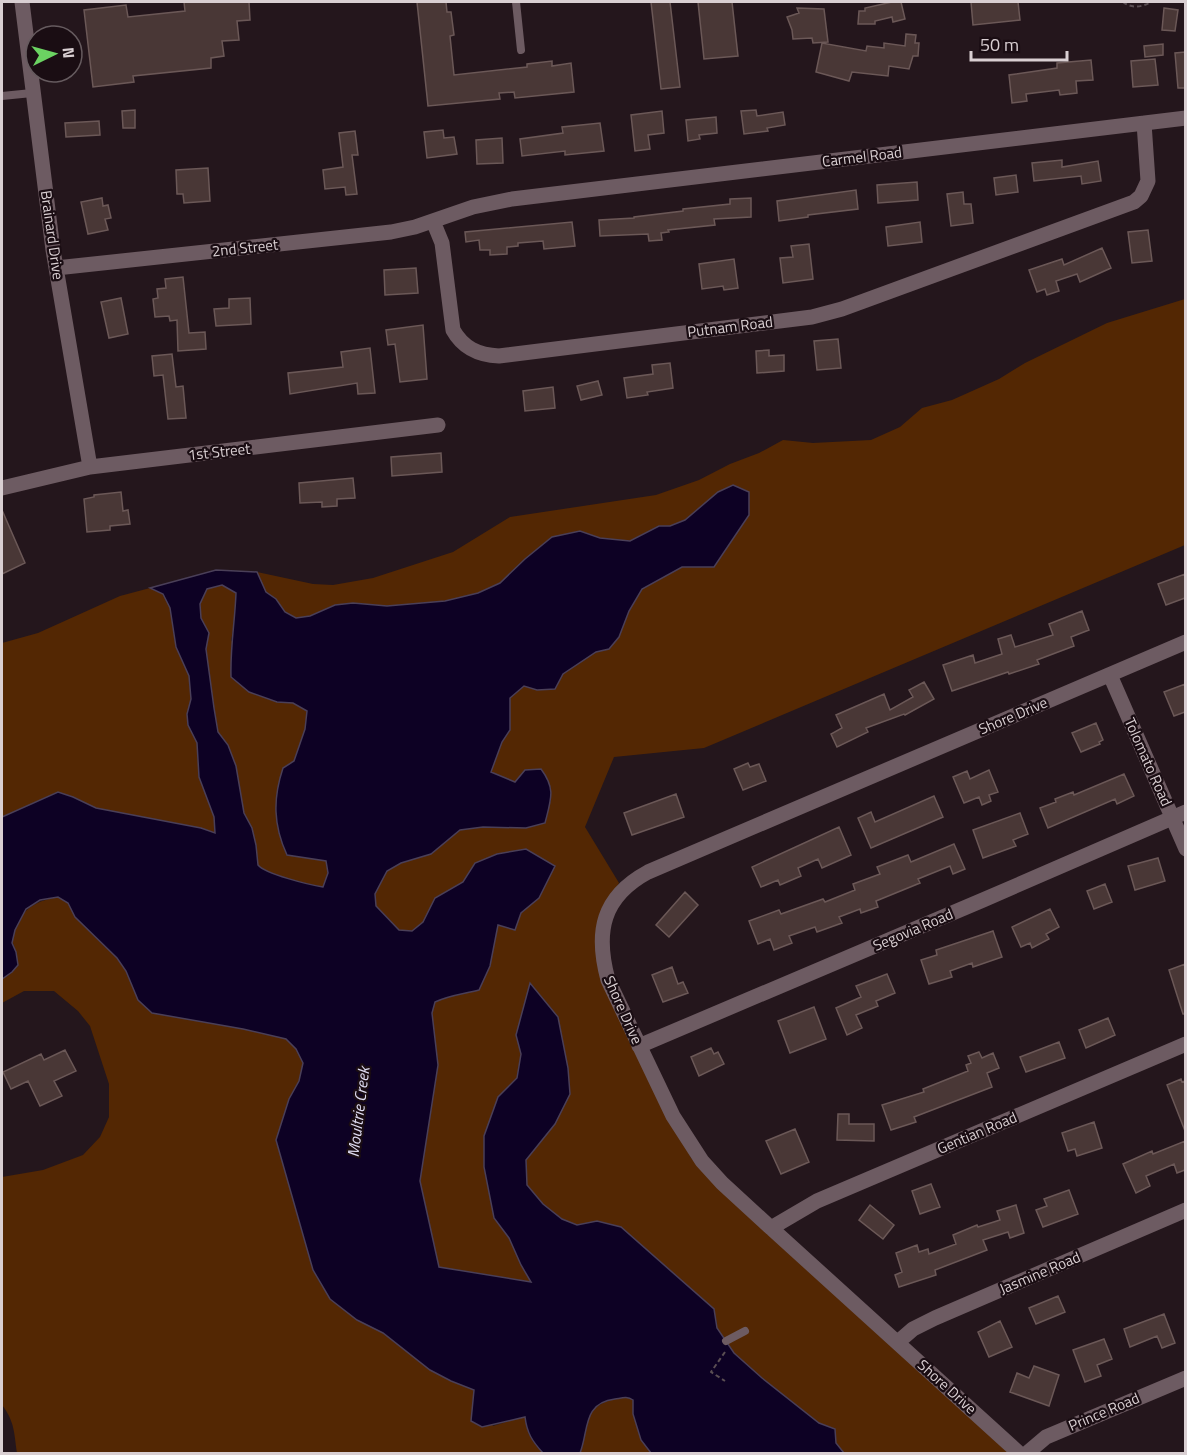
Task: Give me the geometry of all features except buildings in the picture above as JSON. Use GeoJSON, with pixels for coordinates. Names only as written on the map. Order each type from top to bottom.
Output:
{"type":"FeatureCollection","features":[{"type":"Feature","properties":{"kind":"street","name":"Brainard Drive"},"geometry":{"type":"LineString","coordinates":[[22,2],[56,268],[90,466]]}},
{"type":"Feature","properties":{"kind":"street","name":"Carmel Road"},"geometry":{"type":"LineString","coordinates":[[433,221],[473,207],[512,198],[1185,118]]}},
{"type":"Feature","properties":{"kind":"street","name":"Putnam Road"},"geometry":{"type":"LineString","coordinates":[[433,221],[442,243],[453,330],[458,339],[477,352],[499,356],[782,321],[842,309],[1134,202],[1141,196],[1148,181],[1144,123]]}},
{"type":"Feature","properties":{"kind":"street","name":"2nd Street"},"geometry":{"type":"LineString","coordinates":[[56,268],[391,232],[433,221]]}},
{"type":"Feature","properties":{"kind":"street","name":"1st Street"},"geometry":{"type":"LineString","coordinates":[[2,488],[90,466],[438,426]]}},
{"type":"Feature","properties":{"kind":"street","name":"Shore Drive"},"geometry":{"type":"LineString","coordinates":[[1020,1454],[722,1183],[702,1161],[673,1116],[608,980],[601,947],[601,934],[610,908],[626,887],[648,872],[1185,642]]}},
{"type":"Feature","properties":{"kind":"street","name":"Tolomato Road"},"geometry":{"type":"LineString","coordinates":[[1110,675],[1179,814],[1185,849]]}},
{"type":"Feature","properties":{"kind":"street","name":"Segovia Road"},"geometry":{"type":"LineString","coordinates":[[639,1046],[1179,814]]}},
{"type":"Feature","properties":{"kind":"street","name":"Gentian Road"},"geometry":{"type":"LineString","coordinates":[[771,1228],[817,1201],[1185,1044]]}},
{"type":"Feature","properties":{"kind":"street","name":"Jasmine Road"},"geometry":{"type":"LineString","coordinates":[[898,1342],[913,1329],[934,1318],[1185,1210]]}},
{"type":"Feature","properties":{"kind":"street","name":"Prince Road"},"geometry":{"type":"LineString","coordinates":[[1026,1454],[1046,1437],[1185,1378]]}},
{"type":"Feature","properties":{"kind":"lane"},"geometry":{"type":"LineString","coordinates":[[516,2],[521,50]]}},
{"type":"Feature","properties":{"kind":"lane"},"geometry":{"type":"LineString","coordinates":[[2,96],[32,93]]}},
{"type":"Feature","properties":{"kind":"lane"},"geometry":{"type":"LineString","coordinates":[[726,1341],[745,1331]]}},
{"type":"Feature","properties":{"kind":"path"},"geometry":{"type":"LineString","coordinates":[[1123,2],[1132,7],[1151,2]]}},
{"type":"Feature","properties":{"kind":"path"},"geometry":{"type":"LineString","coordinates":[[725,1353],[711,1372],[725,1382]]}},
{"type":"Feature","properties":{"kind":"shaded area"},"geometry":{"type":"Polygon","coordinates":[[[1185,299],[1185,545],[704,748],[614,757],[585,827],[619,883],[599,916],[596,947],[691,1158],[1014,1453],[844,1453],[836,1443],[835,1429],[819,1423],[734,1353],[717,1328],[716,1318],[621,1228],[597,1222],[577,1225],[562,1219],[543,1204],[527,1185],[526,1160],[555,1124],[568,1068],[558,1017],[531,984],[516,1035],[521,1054],[517,1078],[498,1097],[484,1136],[484,1167],[494,1218],[509,1238],[531,1282],[439,1267],[420,1181],[438,1065],[432,1013],[435,1002],[449,995],[464,994],[490,966],[498,925],[515,930],[521,913],[539,898],[475,863],[463,882],[435,898],[423,922],[412,931],[399,930],[376,906],[375,894],[387,871],[401,863],[431,854],[460,830],[483,827],[526,828],[515,782],[491,772],[502,742],[510,730],[510,698],[524,686],[537,690],[555,689],[563,674],[596,652],[609,649],[619,637],[629,611],[642,589],[682,567],[714,567],[749,515],[749,492],[733,485],[718,492],[685,520],[670,526],[658,526],[630,541],[600,538],[580,531],[552,537],[500,583],[478,593],[445,601],[387,606],[353,603],[335,605],[310,616],[296,618],[285,612],[276,599],[265,592],[257,572],[313,584],[333,585],[373,578],[453,552],[510,517],[656,495],[699,480],[783,440],[813,443],[871,440],[900,427],[922,408],[952,400],[999,379],[1025,363],[1107,323],[1185,299]]]}},
{"type":"Feature","properties":{"kind":"shaded area"},"geometry":{"type":"Polygon","coordinates":[[[222,585],[236,592],[231,640],[277,702],[293,702],[307,711],[305,729],[294,761],[283,768],[309,857],[326,861],[328,873],[323,887],[278,875],[257,865],[252,828],[244,813],[228,745],[218,732],[206,649],[209,633],[201,618],[200,604],[207,589],[222,585]]]}},
{"type":"Feature","properties":{"kind":"shaded area"},"geometry":{"type":"Polygon","coordinates":[[[150,588],[163,594],[170,608],[176,647],[189,676],[191,699],[187,714],[188,725],[197,743],[199,777],[214,817],[215,833],[201,828],[96,808],[58,792],[2,817],[2,643],[38,633],[120,596],[150,588]]]}},
{"type":"Feature","properties":{"kind":"shaded area"},"geometry":{"type":"Polygon","coordinates":[[[58,897],[68,903],[75,917],[117,958],[126,971],[138,1000],[286,1038],[296,1049],[303,1063],[299,1081],[289,1099],[276,1140],[313,1270],[321,1285],[357,1320],[383,1333],[430,1370],[474,1390],[474,1394],[493,1426],[525,1416],[530,1437],[543,1453],[17,1453],[12,1422],[2,1405],[2,1177],[43,1170],[83,1155],[100,1137],[109,1117],[109,1084],[90,1026],[78,1011],[54,991],[24,991],[2,1003],[2,979],[12,972],[16,958],[13,941],[18,922],[22,915],[34,905],[58,897]]]}},
{"type":"Feature","properties":{"kind":"shaded area"},"geometry":{"type":"Polygon","coordinates":[[[627,1397],[633,1400],[633,1414],[641,1440],[651,1453],[580,1454],[588,1418],[596,1407],[607,1401],[627,1397]]]}},
{"type":"Feature","properties":{"kind":"water","name":"Moultrie Creek"},"geometry":{"type":"Polygon","coordinates":[[[733,485],[749,492],[749,515],[714,567],[682,567],[642,589],[629,611],[619,637],[609,649],[596,652],[563,674],[555,689],[537,690],[524,686],[510,698],[510,730],[502,742],[491,772],[515,782],[525,770],[541,769],[549,782],[551,794],[545,823],[526,828],[483,827],[460,830],[431,854],[401,863],[387,871],[375,894],[376,906],[399,930],[412,931],[423,922],[435,898],[463,882],[475,863],[497,854],[526,849],[555,866],[539,898],[521,913],[515,930],[498,925],[490,966],[479,990],[435,1002],[432,1013],[438,1065],[420,1181],[439,1267],[531,1282],[509,1238],[494,1218],[484,1167],[484,1136],[498,1097],[517,1078],[521,1054],[516,1035],[530,983],[558,1017],[568,1068],[570,1094],[555,1124],[526,1160],[527,1185],[543,1204],[562,1219],[577,1225],[597,1221],[621,1227],[714,1309],[717,1328],[734,1353],[819,1423],[835,1429],[836,1443],[844,1453],[651,1453],[641,1440],[633,1414],[633,1400],[624,1398],[604,1402],[592,1412],[588,1419],[580,1453],[543,1453],[527,1428],[525,1417],[482,1427],[471,1421],[474,1390],[430,1370],[383,1333],[357,1320],[330,1299],[313,1270],[276,1140],[289,1099],[299,1081],[303,1063],[296,1049],[286,1039],[152,1013],[138,1000],[126,971],[117,958],[75,917],[68,903],[58,897],[40,900],[26,909],[15,930],[12,943],[18,965],[2,979],[2,817],[58,792],[96,808],[201,828],[215,833],[214,817],[199,777],[197,743],[188,725],[187,714],[191,699],[189,676],[176,647],[170,608],[163,594],[150,588],[216,570],[257,572],[266,592],[276,599],[285,612],[296,618],[310,616],[335,605],[353,603],[387,606],[445,601],[478,593],[500,583],[552,537],[580,531],[600,538],[630,541],[659,526],[670,526],[685,520],[718,492],[733,485]],[[222,585],[207,589],[200,604],[201,618],[209,633],[206,649],[218,732],[228,745],[236,766],[244,813],[252,828],[256,845],[258,865],[278,875],[323,887],[328,873],[326,861],[287,855],[279,833],[276,812],[277,790],[283,768],[294,761],[305,729],[307,711],[293,703],[277,702],[249,692],[231,677],[236,593],[222,585]]]}}]}
